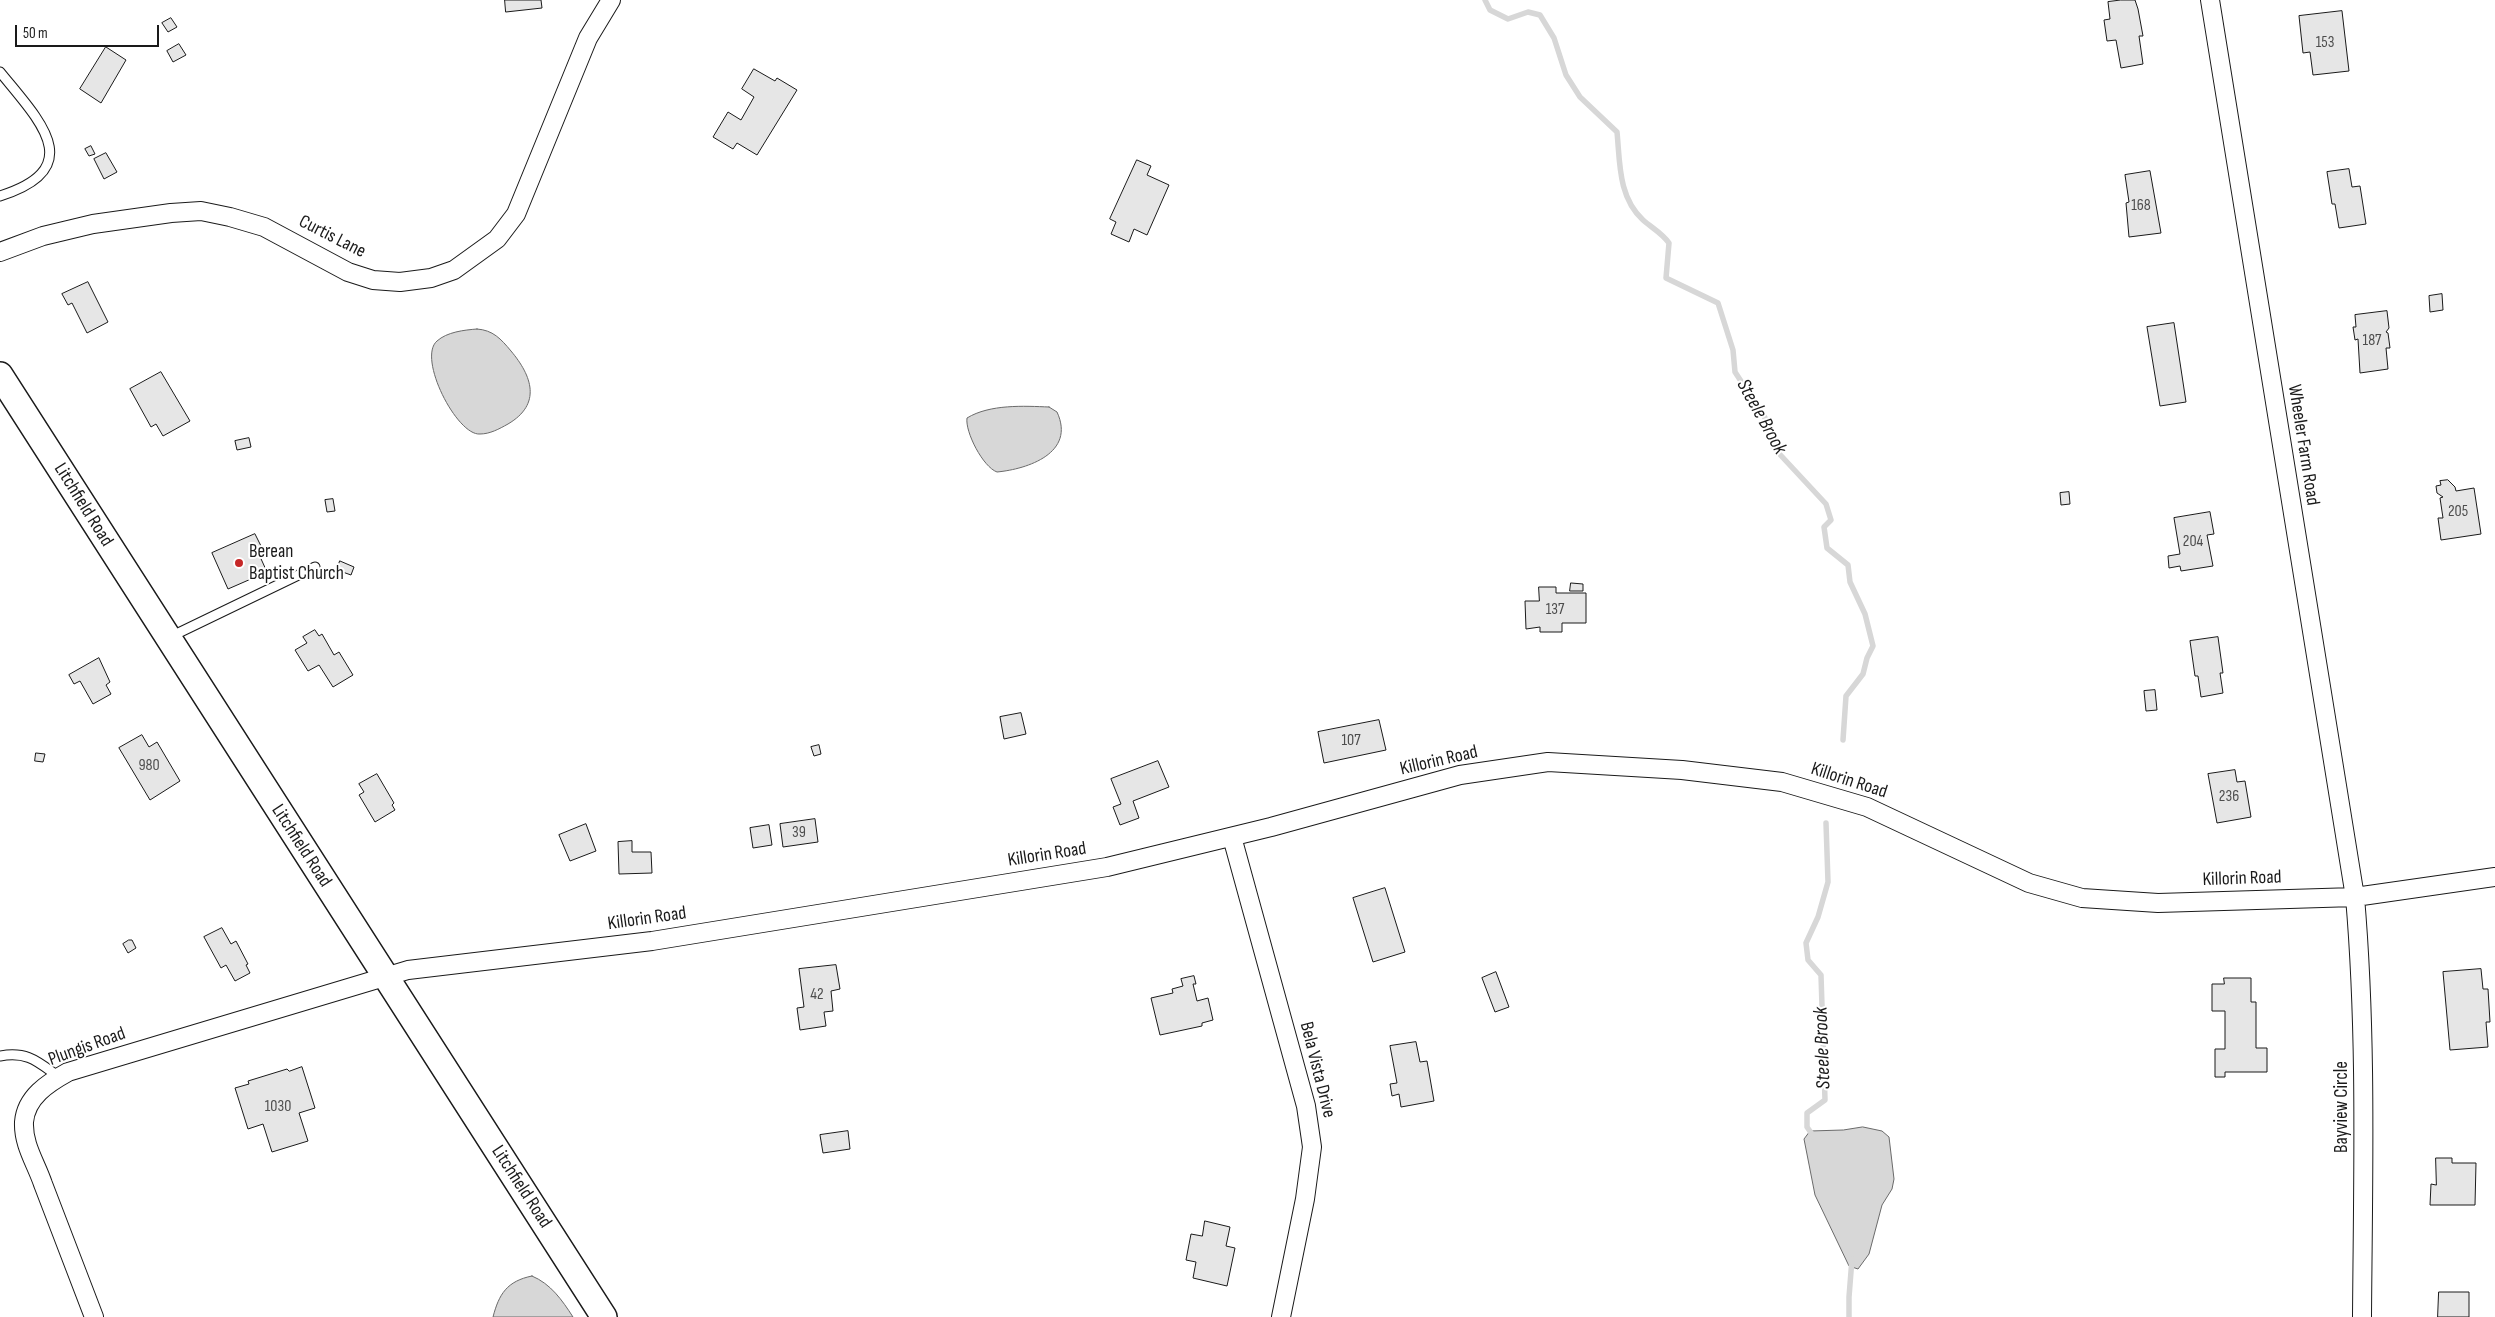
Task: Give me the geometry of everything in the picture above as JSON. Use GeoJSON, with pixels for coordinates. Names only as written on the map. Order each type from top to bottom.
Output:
{"type":"FeatureCollection","features":[{"type":"Feature","properties":{"kind":"main road","name":"Litchfield Road"},"geometry":{"type":"LineString","coordinates":[[0,375],[604,1317]]}},
{"type":"Feature","properties":{"kind":"street","name":"Curtis Lane"},"geometry":{"type":"LineString","coordinates":[[0,252],[43,236],[93,224],[171,213],[201,212],[230,216],[264,227],[348,272],[373,280],[400,282],[431,278],[454,270],[497,239],[516,214],[588,38],[611,0]]}},
{"type":"Feature","properties":{"kind":"street","name":"Wheeler Farm Road"},"geometry":{"type":"LineString","coordinates":[[2210,0],[2356,897]]}},
{"type":"Feature","properties":{"kind":"street","name":"Killorin Road"},"geometry":{"type":"LineString","coordinates":[[384,976],[408,970],[652,941],[1087,870],[1232,837],[1460,775],[1557,763],[1682,770],[1782,782],[1867,807],[2029,883],[2082,898],[2158,903],[2356,897],[2495,877]]}},
{"type":"Feature","properties":{"kind":"street","name":"Bela Vista Drive"},"geometry":{"type":"LineString","coordinates":[[1232,837],[1306,1106],[1312,1147],[1305,1199],[1281,1317]]}},
{"type":"Feature","properties":{"kind":"street","name":"Bayview Circle"},"geometry":{"type":"LineString","coordinates":[[2356,897],[2361,971],[2363,1077],[2362,1317]]}},
{"type":"Feature","properties":{"kind":"street","name":"Plungis Road"},"geometry":{"type":"LineString","coordinates":[[94,1317],[40,1173],[26,1143],[24,1121],[30,1103],[45,1085],[68,1072],[384,976]]}},
{"type":"Feature","properties":{"kind":"lane"},"geometry":{"type":"LineString","coordinates":[[0,72],[45,132],[52,153],[44,172],[22,190],[0,196]]}},
{"type":"Feature","properties":{"kind":"lane"},"geometry":{"type":"LineString","coordinates":[[167,638],[316,567]]}},
{"type":"Feature","properties":{"kind":"lane"},"geometry":{"type":"LineString","coordinates":[[0,1056],[13,1054],[29,1056],[59,1077]]}},
{"type":"Feature","properties":{"kind":"shaded area"},"geometry":{"type":"Polygon","coordinates":[[[477,329],[488,331],[500,339],[524,370],[530,389],[526,408],[519,416],[498,429],[480,434],[471,431],[461,423],[451,410],[442,395],[432,363],[432,350],[437,341],[461,331],[477,329]]]}},
{"type":"Feature","properties":{"kind":"shaded area"},"geometry":{"type":"Polygon","coordinates":[[[1018,406],[1049,407],[1057,412],[1061,426],[1060,438],[1055,448],[1046,456],[1035,463],[997,472],[986,463],[972,440],[967,418],[976,413],[996,408],[1018,406]]]}},
{"type":"Feature","properties":{"kind":"shaded area"},"geometry":{"type":"Polygon","coordinates":[[[1863,1127],[1882,1131],[1889,1137],[1894,1179],[1892,1189],[1882,1205],[1869,1254],[1858,1269],[1849,1266],[1815,1195],[1804,1139],[1810,1131],[1863,1127]]]}},
{"type":"Feature","properties":{"kind":"shaded area"},"geometry":{"type":"Polygon","coordinates":[[[532,1276],[550,1288],[573,1317],[493,1317],[501,1295],[505,1290],[516,1281],[532,1276]]]}},
{"type":"Feature","properties":{"kind":"building"},"geometry":{"type":"Polygon","coordinates":[[[505,0],[541,0],[542,8],[506,12],[505,0]]]}},
{"type":"Feature","properties":{"kind":"building"},"geometry":{"type":"Polygon","coordinates":[[[2135,0],[2143,36],[2139,36],[2143,64],[2121,68],[2116,40],[2107,41],[2104,20],[2110,19],[2108,2],[2135,0]]]}},
{"type":"Feature","properties":{"kind":"building"},"geometry":{"type":"Polygon","coordinates":[[[2342,11],[2349,71],[2313,75],[2310,52],[2303,53],[2299,16],[2342,11]]]}},
{"type":"Feature","properties":{"kind":"building"},"geometry":{"type":"Polygon","coordinates":[[[171,18],[177,27],[168,32],[162,23],[171,18]]]}},
{"type":"Feature","properties":{"kind":"building"},"geometry":{"type":"Polygon","coordinates":[[[179,44],[186,55],[173,62],[167,51],[179,44]]]}},
{"type":"Feature","properties":{"kind":"building"},"geometry":{"type":"Polygon","coordinates":[[[106,47],[126,60],[101,103],[80,89],[106,47]]]}},
{"type":"Feature","properties":{"kind":"building"},"geometry":{"type":"Polygon","coordinates":[[[754,69],[775,81],[777,78],[797,90],[757,155],[737,143],[733,149],[713,137],[728,112],[741,120],[754,97],[742,89],[754,69]]]}},
{"type":"Feature","properties":{"kind":"building"},"geometry":{"type":"Polygon","coordinates":[[[91,146],[95,154],[89,156],[85,149],[91,146]]]}},
{"type":"Feature","properties":{"kind":"building"},"geometry":{"type":"Polygon","coordinates":[[[106,153],[117,172],[104,179],[94,159],[106,153]]]}},
{"type":"Feature","properties":{"kind":"building"},"geometry":{"type":"Polygon","coordinates":[[[1137,160],[1151,166],[1147,175],[1169,185],[1147,235],[1134,229],[1129,242],[1111,234],[1116,222],[1110,219],[1137,160]]]}},
{"type":"Feature","properties":{"kind":"building"},"geometry":{"type":"Polygon","coordinates":[[[2349,169],[2352,187],[2360,186],[2366,224],[2339,228],[2335,204],[2332,204],[2327,172],[2349,169]]]}},
{"type":"Feature","properties":{"kind":"building"},"geometry":{"type":"Polygon","coordinates":[[[2150,171],[2161,233],[2129,237],[2126,203],[2129,202],[2125,175],[2150,171]]]}},
{"type":"Feature","properties":{"kind":"building"},"geometry":{"type":"Polygon","coordinates":[[[88,282],[108,322],[87,333],[72,303],[68,305],[62,294],[88,282]]]}},
{"type":"Feature","properties":{"kind":"building"},"geometry":{"type":"Polygon","coordinates":[[[2442,294],[2443,310],[2430,312],[2429,296],[2442,294]]]}},
{"type":"Feature","properties":{"kind":"building"},"geometry":{"type":"Polygon","coordinates":[[[2387,311],[2389,328],[2386,332],[2388,333],[2390,348],[2386,348],[2388,369],[2360,373],[2358,339],[2355,340],[2353,327],[2356,327],[2355,315],[2387,311]]]}},
{"type":"Feature","properties":{"kind":"building"},"geometry":{"type":"Polygon","coordinates":[[[2174,323],[2186,402],[2160,406],[2147,327],[2174,323]]]}},
{"type":"Feature","properties":{"kind":"building"},"geometry":{"type":"Polygon","coordinates":[[[161,372],[190,421],[163,436],[156,424],[151,427],[130,389],[161,372]]]}},
{"type":"Feature","properties":{"kind":"building"},"geometry":{"type":"Polygon","coordinates":[[[249,438],[251,447],[237,450],[235,441],[249,438]]]}},
{"type":"Feature","properties":{"kind":"building"},"geometry":{"type":"Polygon","coordinates":[[[2448,480],[2455,487],[2456,491],[2474,488],[2481,534],[2441,540],[2438,518],[2443,518],[2440,498],[2443,497],[2437,493],[2436,486],[2441,485],[2440,481],[2448,480]]]}},
{"type":"Feature","properties":{"kind":"building"},"geometry":{"type":"Polygon","coordinates":[[[2069,492],[2070,504],[2061,505],[2060,493],[2069,492]]]}},
{"type":"Feature","properties":{"kind":"building"},"geometry":{"type":"Polygon","coordinates":[[[333,499],[335,511],[327,512],[325,500],[333,499]]]}},
{"type":"Feature","properties":{"kind":"building"},"geometry":{"type":"Polygon","coordinates":[[[2210,512],[2214,534],[2207,535],[2213,566],[2181,571],[2180,566],[2169,568],[2168,556],[2180,554],[2174,518],[2210,512]]]}},
{"type":"Feature","properties":{"kind":"building","name":"Berean Baptist Church"},"geometry":{"type":"Polygon","coordinates":[[[255,534],[262,548],[257,550],[267,572],[228,589],[212,553],[255,534]]]}},
{"type":"Feature","properties":{"kind":"building"},"geometry":{"type":"Polygon","coordinates":[[[340,561],[354,567],[351,575],[337,570],[340,561]]]}},
{"type":"Feature","properties":{"kind":"building"},"geometry":{"type":"Polygon","coordinates":[[[1571,583],[1583,584],[1583,591],[1570,591],[1571,583]]]}},
{"type":"Feature","properties":{"kind":"building"},"geometry":{"type":"Polygon","coordinates":[[[1539,587],[1556,587],[1556,593],[1586,593],[1586,623],[1562,623],[1562,632],[1540,632],[1540,627],[1526,629],[1525,601],[1539,601],[1539,587]]]}},
{"type":"Feature","properties":{"kind":"building"},"geometry":{"type":"Polygon","coordinates":[[[315,630],[319,636],[322,634],[334,655],[339,652],[353,675],[333,687],[319,665],[308,671],[295,650],[307,643],[303,637],[315,630]]]}},
{"type":"Feature","properties":{"kind":"building"},"geometry":{"type":"Polygon","coordinates":[[[2218,637],[2223,673],[2220,673],[2223,693],[2201,697],[2198,676],[2195,676],[2190,641],[2218,637]]]}},
{"type":"Feature","properties":{"kind":"building"},"geometry":{"type":"Polygon","coordinates":[[[99,658],[110,682],[106,685],[111,694],[93,704],[80,681],[74,684],[69,675],[99,658]]]}},
{"type":"Feature","properties":{"kind":"building"},"geometry":{"type":"Polygon","coordinates":[[[2155,690],[2157,710],[2146,711],[2144,691],[2155,690]]]}},
{"type":"Feature","properties":{"kind":"building"},"geometry":{"type":"Polygon","coordinates":[[[1021,713],[1026,734],[1004,739],[1000,717],[1021,713]]]}},
{"type":"Feature","properties":{"kind":"building"},"geometry":{"type":"Polygon","coordinates":[[[1379,720],[1386,750],[1324,763],[1318,732],[1379,720]]]}},
{"type":"Feature","properties":{"kind":"building"},"geometry":{"type":"Polygon","coordinates":[[[142,735],[149,747],[157,742],[180,781],[150,800],[119,748],[142,735]]]}},
{"type":"Feature","properties":{"kind":"building"},"geometry":{"type":"Polygon","coordinates":[[[819,745],[821,754],[814,756],[811,747],[819,745]]]}},
{"type":"Feature","properties":{"kind":"building"},"geometry":{"type":"Polygon","coordinates":[[[36,753],[45,754],[43,762],[35,761],[36,753]]]}},
{"type":"Feature","properties":{"kind":"building"},"geometry":{"type":"Polygon","coordinates":[[[1158,761],[1169,787],[1133,801],[1139,818],[1120,825],[1113,807],[1121,804],[1111,779],[1158,761]]]}},
{"type":"Feature","properties":{"kind":"building"},"geometry":{"type":"Polygon","coordinates":[[[2235,770],[2237,782],[2245,781],[2251,817],[2217,823],[2208,774],[2235,770]]]}},
{"type":"Feature","properties":{"kind":"building"},"geometry":{"type":"Polygon","coordinates":[[[377,774],[394,803],[392,805],[395,810],[375,822],[359,795],[364,792],[359,784],[377,774]]]}},
{"type":"Feature","properties":{"kind":"building"},"geometry":{"type":"Polygon","coordinates":[[[815,819],[818,842],[783,847],[780,824],[815,819]]]}},
{"type":"Feature","properties":{"kind":"building"},"geometry":{"type":"Polygon","coordinates":[[[586,824],[596,851],[570,861],[559,835],[586,824]]]}},
{"type":"Feature","properties":{"kind":"building"},"geometry":{"type":"Polygon","coordinates":[[[769,825],[772,845],[753,848],[750,828],[769,825]]]}},
{"type":"Feature","properties":{"kind":"building"},"geometry":{"type":"Polygon","coordinates":[[[632,841],[632,852],[651,852],[652,873],[619,874],[618,842],[632,841]]]}},
{"type":"Feature","properties":{"kind":"building"},"geometry":{"type":"Polygon","coordinates":[[[1385,888],[1405,952],[1373,962],[1353,898],[1385,888]]]}},
{"type":"Feature","properties":{"kind":"building"},"geometry":{"type":"Polygon","coordinates":[[[222,928],[231,944],[236,941],[248,964],[246,965],[250,973],[235,981],[226,965],[221,968],[204,937],[222,928]]]}},
{"type":"Feature","properties":{"kind":"building"},"geometry":{"type":"Polygon","coordinates":[[[132,940],[136,948],[128,953],[123,944],[132,940]]]}},
{"type":"Feature","properties":{"kind":"building"},"geometry":{"type":"Polygon","coordinates":[[[836,965],[840,989],[831,991],[833,1011],[824,1012],[826,1026],[800,1030],[797,1008],[804,1007],[799,969],[836,965]]]}},
{"type":"Feature","properties":{"kind":"building"},"geometry":{"type":"Polygon","coordinates":[[[2481,969],[2483,989],[2488,989],[2490,1022],[2486,1022],[2488,1047],[2450,1050],[2443,972],[2481,969]]]}},
{"type":"Feature","properties":{"kind":"building"},"geometry":{"type":"Polygon","coordinates":[[[1496,972],[1509,1007],[1495,1012],[1482,978],[1496,972]]]}},
{"type":"Feature","properties":{"kind":"building"},"geometry":{"type":"Polygon","coordinates":[[[1194,976],[1196,984],[1193,984],[1197,1001],[1208,998],[1213,1020],[1202,1023],[1202,1026],[1160,1035],[1151,998],[1173,993],[1172,989],[1183,986],[1181,979],[1194,976]]]}},
{"type":"Feature","properties":{"kind":"building"},"geometry":{"type":"Polygon","coordinates":[[[2224,978],[2251,978],[2251,1002],[2256,1002],[2256,1048],[2267,1048],[2267,1072],[2225,1072],[2225,1077],[2215,1077],[2215,1049],[2225,1049],[2225,1011],[2212,1011],[2212,984],[2224,984],[2224,978]]]}},
{"type":"Feature","properties":{"kind":"building"},"geometry":{"type":"Polygon","coordinates":[[[1416,1042],[1420,1062],[1427,1061],[1434,1101],[1401,1107],[1399,1094],[1392,1096],[1390,1084],[1397,1083],[1390,1046],[1416,1042]]]}},
{"type":"Feature","properties":{"kind":"building"},"geometry":{"type":"Polygon","coordinates":[[[302,1067],[315,1108],[299,1113],[308,1141],[272,1152],[263,1124],[248,1129],[235,1088],[249,1084],[248,1081],[287,1069],[289,1071],[302,1067]]]}},
{"type":"Feature","properties":{"kind":"building"},"geometry":{"type":"Polygon","coordinates":[[[848,1131],[850,1149],[823,1153],[820,1135],[848,1131]]]}},
{"type":"Feature","properties":{"kind":"building"},"geometry":{"type":"Polygon","coordinates":[[[2436,1158],[2452,1158],[2452,1163],[2476,1163],[2475,1205],[2430,1205],[2431,1184],[2436,1185],[2436,1158]]]}},
{"type":"Feature","properties":{"kind":"building"},"geometry":{"type":"Polygon","coordinates":[[[1205,1221],[1230,1227],[1226,1246],[1235,1248],[1227,1286],[1193,1278],[1196,1262],[1186,1260],[1191,1234],[1202,1236],[1205,1221]]]}},
{"type":"Feature","properties":{"kind":"building"},"geometry":{"type":"Polygon","coordinates":[[[2439,1292],[2469,1292],[2469,1317],[2438,1317],[2439,1292]]]}},
{"type":"Feature","properties":{"kind":"waterway","name":"Steele Brook"},"geometry":{"type":"LineString","coordinates":[[1485,0],[1490,10],[1508,19],[1528,12],[1540,15],[1554,38],[1566,75],[1580,97],[1617,132],[1622,179],[1629,201],[1643,220],[1660,233],[1669,243],[1666,278],[1718,303],[1733,350],[1735,372],[1771,427],[1773,447],[1826,504],[1831,520],[1824,527],[1827,548],[1848,565],[1850,582],[1865,614],[1873,646],[1867,658],[1863,674],[1846,696],[1843,740]]}},
{"type":"Feature","properties":{"kind":"waterway","name":"Steele Brook"},"geometry":{"type":"LineString","coordinates":[[1814,1137],[1807,1127],[1807,1113],[1825,1100],[1821,975],[1808,960],[1806,943],[1818,917],[1828,882],[1826,823]]}},
{"type":"Feature","properties":{"kind":"waterway","name":"Steele Brook"},"geometry":{"type":"LineString","coordinates":[[1849,1317],[1852,1259]]}},
{"type":"Feature","properties":{"kind":"place","name":"Berean Baptist Church"},"geometry":{"type":"Point","coordinates":[239,563]}}]}
